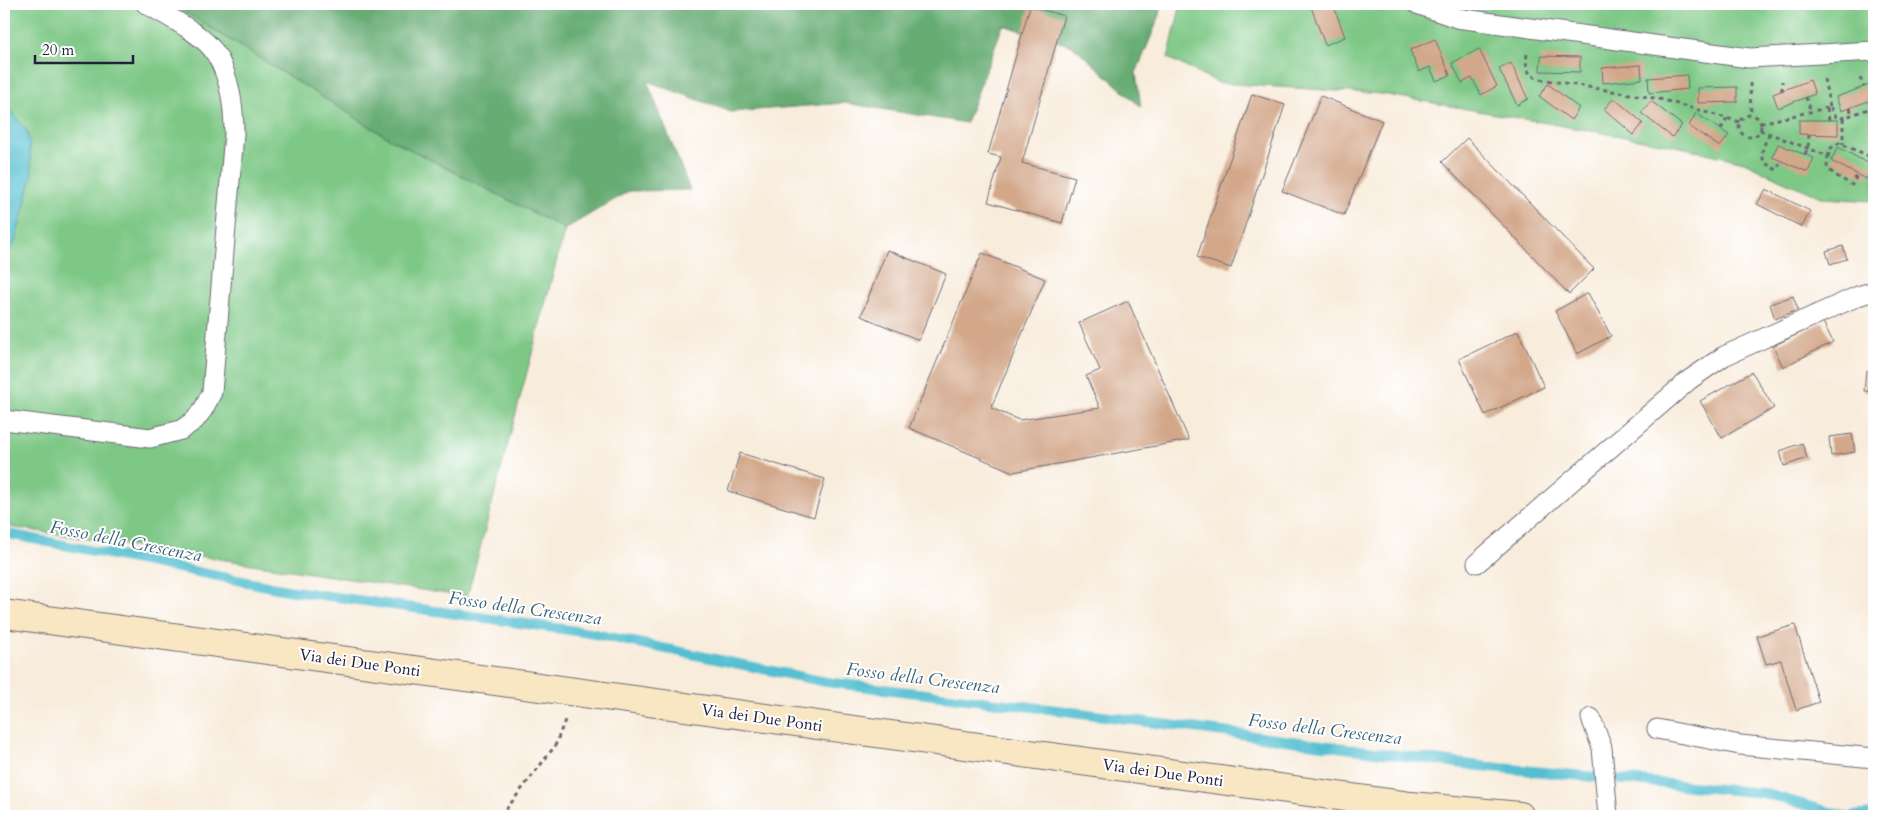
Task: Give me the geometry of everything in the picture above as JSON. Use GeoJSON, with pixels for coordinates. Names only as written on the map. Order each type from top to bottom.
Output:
{"type":"FeatureCollection","features":[{"type":"Feature","properties":{"kind":"street","name":"Via dei Due Ponti"},"geometry":{"type":"LineString","coordinates":[[4,614],[1402,804],[1520,816]]}},
{"type":"Feature","properties":{"kind":"lane"},"geometry":{"type":"LineString","coordinates":[[4,420],[150,438],[181,430],[195,420],[212,392],[234,134],[234,104],[217,55],[184,26],[146,4]]}},
{"type":"Feature","properties":{"kind":"lane"},"geometry":{"type":"LineString","coordinates":[[1417,4],[1457,18],[1749,58],[1874,51]]}},
{"type":"Feature","properties":{"kind":"lane"},"geometry":{"type":"LineString","coordinates":[[1477,563],[1689,380],[1724,356],[1874,290]]}},
{"type":"Feature","properties":{"kind":"lane"},"geometry":{"type":"LineString","coordinates":[[1591,718],[1602,748],[1608,816]]}},
{"type":"Feature","properties":{"kind":"lane"},"geometry":{"type":"LineString","coordinates":[[1657,729],[1740,745],[1874,758]]}},
{"type":"Feature","properties":{"kind":"path"},"geometry":{"type":"LineString","coordinates":[[1531,28],[1526,64],[1527,70],[1532,76],[1540,79],[1660,99],[1740,122]]}},
{"type":"Feature","properties":{"kind":"path"},"geometry":{"type":"LineString","coordinates":[[1806,97],[1811,112]]}},
{"type":"Feature","properties":{"kind":"path"},"geometry":{"type":"LineString","coordinates":[[1761,123],[1831,107],[1835,116],[1843,118],[1874,107]]}},
{"type":"Feature","properties":{"kind":"path"},"geometry":{"type":"LineString","coordinates":[[1827,108],[1829,120]]}},
{"type":"Feature","properties":{"kind":"path"},"geometry":{"type":"LineString","coordinates":[[1850,108],[1852,115]]}},
{"type":"Feature","properties":{"kind":"path"},"geometry":{"type":"LineString","coordinates":[[1751,115],[1757,117],[1761,123],[1760,130],[1756,135],[1750,137],[1743,134],[1739,129],[1740,122],[1744,116],[1751,115]]}},
{"type":"Feature","properties":{"kind":"path"},"geometry":{"type":"LineString","coordinates":[[1721,129],[1727,118]]}},
{"type":"Feature","properties":{"kind":"path"},"geometry":{"type":"LineString","coordinates":[[1843,118],[1843,144]]}},
{"type":"Feature","properties":{"kind":"path"},"geometry":{"type":"LineString","coordinates":[[1760,130],[1828,156]]}},
{"type":"Feature","properties":{"kind":"path"},"geometry":{"type":"LineString","coordinates":[[1769,134],[1762,150],[1761,156],[1763,161],[1777,170],[1781,161]]}},
{"type":"Feature","properties":{"kind":"path"},"geometry":{"type":"LineString","coordinates":[[1805,154],[1808,148],[1809,134]]}},
{"type":"Feature","properties":{"kind":"path"},"geometry":{"type":"LineString","coordinates":[[1857,175],[1852,185],[1826,168],[1831,148],[1835,144],[1843,144],[1874,158]]}},
{"type":"Feature","properties":{"kind":"path"},"geometry":{"type":"LineString","coordinates":[[501,816],[556,746],[576,691]]}},
{"type":"Feature","properties":{"kind":"green space"},"geometry":{"type":"Polygon","coordinates":[[[4,4],[172,4],[390,139],[565,229],[467,597],[4,526],[4,4]]]}},
{"type":"Feature","properties":{"kind":"green space"},"geometry":{"type":"Polygon","coordinates":[[[172,4],[1162,4],[1160,15],[1136,73],[1141,107],[1073,46],[1003,25],[966,123],[845,103],[731,112],[647,81],[690,190],[629,191],[565,229],[390,139],[172,4]]]}},
{"type":"Feature","properties":{"kind":"green space"},"geometry":{"type":"Polygon","coordinates":[[[1181,4],[1874,4],[1874,201],[1824,198],[1744,162],[1677,146],[1382,94],[1219,83],[1168,58],[1181,4]]]}},
{"type":"Feature","properties":{"kind":"water"},"geometry":{"type":"Polygon","coordinates":[[[4,103],[28,133],[32,176],[15,242],[4,261],[4,103]]]}},
{"type":"Feature","properties":{"kind":"building"},"geometry":{"type":"Polygon","coordinates":[[[1310,4],[1333,4],[1345,37],[1325,45],[1310,4]]]}},
{"type":"Feature","properties":{"kind":"building"},"geometry":{"type":"Polygon","coordinates":[[[1030,6],[1064,16],[1022,163],[1075,177],[1062,223],[988,202],[1001,157],[988,154],[1030,6]]]}},
{"type":"Feature","properties":{"kind":"building"},"geometry":{"type":"Polygon","coordinates":[[[1435,39],[1450,75],[1436,81],[1430,67],[1419,72],[1410,50],[1435,39]]]}},
{"type":"Feature","properties":{"kind":"building"},"geometry":{"type":"Polygon","coordinates":[[[1479,49],[1497,86],[1481,95],[1472,78],[1462,83],[1452,63],[1479,49]]]}},
{"type":"Feature","properties":{"kind":"building"},"geometry":{"type":"Polygon","coordinates":[[[1541,56],[1580,57],[1580,72],[1540,71],[1541,56]]]}},
{"type":"Feature","properties":{"kind":"building"},"geometry":{"type":"Polygon","coordinates":[[[1511,63],[1528,99],[1517,105],[1499,69],[1511,63]]]}},
{"type":"Feature","properties":{"kind":"building"},"geometry":{"type":"Polygon","coordinates":[[[1641,65],[1642,79],[1603,83],[1602,68],[1641,65]]]}},
{"type":"Feature","properties":{"kind":"building"},"geometry":{"type":"Polygon","coordinates":[[[1687,75],[1688,89],[1649,93],[1648,78],[1687,75]]]}},
{"type":"Feature","properties":{"kind":"building"},"geometry":{"type":"Polygon","coordinates":[[[1810,80],[1815,94],[1778,108],[1773,94],[1810,80]]]}},
{"type":"Feature","properties":{"kind":"building"},"geometry":{"type":"Polygon","coordinates":[[[1548,84],[1579,108],[1571,120],[1539,96],[1548,84]]]}},
{"type":"Feature","properties":{"kind":"building"},"geometry":{"type":"Polygon","coordinates":[[[1872,84],[1874,99],[1841,111],[1836,97],[1872,84]]]}},
{"type":"Feature","properties":{"kind":"building"},"geometry":{"type":"Polygon","coordinates":[[[1737,87],[1737,102],[1698,103],[1698,88],[1737,87]]]}},
{"type":"Feature","properties":{"kind":"building"},"geometry":{"type":"Polygon","coordinates":[[[1252,94],[1285,105],[1231,268],[1197,257],[1252,94]]]}},
{"type":"Feature","properties":{"kind":"building"},"geometry":{"type":"Polygon","coordinates":[[[1321,96],[1382,121],[1344,215],[1282,191],[1321,96]]]}},
{"type":"Feature","properties":{"kind":"building"},"geometry":{"type":"Polygon","coordinates":[[[1614,98],[1643,123],[1634,135],[1604,109],[1614,98]]]}},
{"type":"Feature","properties":{"kind":"building"},"geometry":{"type":"Polygon","coordinates":[[[1651,101],[1682,125],[1672,137],[1641,113],[1651,101]]]}},
{"type":"Feature","properties":{"kind":"building"},"geometry":{"type":"Polygon","coordinates":[[[1696,113],[1729,135],[1720,147],[1689,126],[1696,113]]]}},
{"type":"Feature","properties":{"kind":"building"},"geometry":{"type":"Polygon","coordinates":[[[1799,120],[1838,120],[1838,135],[1799,134],[1799,120]]]}},
{"type":"Feature","properties":{"kind":"building"},"geometry":{"type":"Polygon","coordinates":[[[1467,138],[1594,269],[1569,294],[1442,162],[1467,138]]]}},
{"type":"Feature","properties":{"kind":"building"},"geometry":{"type":"Polygon","coordinates":[[[1778,144],[1814,158],[1808,172],[1772,157],[1778,144]]]}},
{"type":"Feature","properties":{"kind":"building"},"geometry":{"type":"Polygon","coordinates":[[[1838,147],[1873,166],[1866,179],[1831,161],[1838,147]]]}},
{"type":"Feature","properties":{"kind":"building"},"geometry":{"type":"Polygon","coordinates":[[[1766,189],[1810,211],[1802,227],[1757,204],[1766,189]]]}},
{"type":"Feature","properties":{"kind":"building"},"geometry":{"type":"Polygon","coordinates":[[[1843,246],[1847,259],[1830,264],[1826,251],[1843,246]]]}},
{"type":"Feature","properties":{"kind":"building"},"geometry":{"type":"Polygon","coordinates":[[[887,250],[946,274],[919,340],[861,316],[887,250]]]}},
{"type":"Feature","properties":{"kind":"building"},"geometry":{"type":"Polygon","coordinates":[[[982,253],[1045,279],[991,408],[1019,420],[1100,408],[1086,376],[1100,370],[1079,323],[1128,301],[1189,440],[1013,472],[909,428],[982,253]]]}},
{"type":"Feature","properties":{"kind":"building"},"geometry":{"type":"Polygon","coordinates":[[[1588,293],[1611,336],[1577,354],[1555,311],[1588,293]]]}},
{"type":"Feature","properties":{"kind":"building"},"geometry":{"type":"Polygon","coordinates":[[[1793,296],[1798,310],[1775,319],[1770,304],[1793,296]]]}},
{"type":"Feature","properties":{"kind":"building"},"geometry":{"type":"Polygon","coordinates":[[[1823,322],[1833,342],[1783,367],[1773,346],[1823,322]]]}},
{"type":"Feature","properties":{"kind":"building"},"geometry":{"type":"Polygon","coordinates":[[[1518,331],[1544,387],[1485,415],[1459,359],[1518,331]]]}},
{"type":"Feature","properties":{"kind":"building"},"geometry":{"type":"Polygon","coordinates":[[[1873,357],[1874,392],[1864,391],[1866,371],[1871,371],[1873,357]]]}},
{"type":"Feature","properties":{"kind":"building"},"geometry":{"type":"Polygon","coordinates":[[[1752,372],[1774,408],[1722,438],[1700,401],[1752,372]]]}},
{"type":"Feature","properties":{"kind":"building"},"geometry":{"type":"Polygon","coordinates":[[[1852,434],[1855,452],[1831,456],[1829,437],[1852,434]]]}},
{"type":"Feature","properties":{"kind":"building"},"geometry":{"type":"Polygon","coordinates":[[[1802,443],[1807,458],[1784,466],[1780,451],[1802,443]]]}},
{"type":"Feature","properties":{"kind":"building"},"geometry":{"type":"Polygon","coordinates":[[[740,453],[825,479],[814,517],[728,491],[740,453]]]}},
{"type":"Feature","properties":{"kind":"building"},"geometry":{"type":"Polygon","coordinates":[[[1795,625],[1819,702],[1796,710],[1781,660],[1766,664],[1757,636],[1795,625]]]}},
{"type":"Feature","properties":{"kind":"waterway","name":"Fosso della Crescenza"},"geometry":{"type":"LineString","coordinates":[[4,533],[287,590],[590,633],[826,682],[1065,711],[1480,766],[1763,793],[1844,816]]}},
{"type":"Feature","properties":{"kind":"waterway","name":"Fosso della Crescenza"},"geometry":{"type":"LineString","coordinates":[[1852,816],[1874,814]]}}]}
